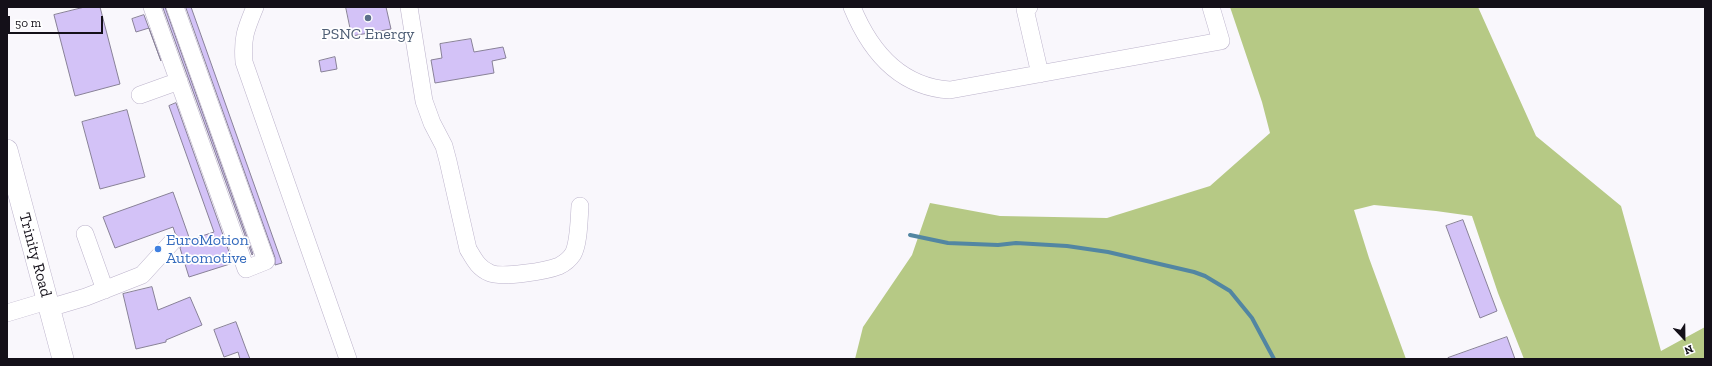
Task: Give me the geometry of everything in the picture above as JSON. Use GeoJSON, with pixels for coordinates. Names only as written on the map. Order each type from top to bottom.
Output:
{"type":"FeatureCollection","features":[{"type":"Feature","properties":{"kind":"main road","name":"Trinity Road"},"geometry":{"type":"LineString","coordinates":[[7,150],[63,359]]}},
{"type":"Feature","properties":{"kind":"lane"},"geometry":{"type":"LineString","coordinates":[[152,7],[246,269],[266,261],[174,7]]}},
{"type":"Feature","properties":{"kind":"lane"},"geometry":{"type":"LineString","coordinates":[[255,7],[245,30],[242,43],[244,62],[348,359]]}},
{"type":"Feature","properties":{"kind":"lane"},"geometry":{"type":"LineString","coordinates":[[409,7],[426,108],[444,146],[468,249],[475,262],[482,269],[492,274],[506,276],[558,267],[567,261],[573,253],[576,244],[580,206]]}},
{"type":"Feature","properties":{"kind":"lane"},"geometry":{"type":"LineString","coordinates":[[852,7],[866,36],[889,63],[907,78],[937,89],[965,88],[1221,41],[1211,7]]}},
{"type":"Feature","properties":{"kind":"lane"},"geometry":{"type":"LineString","coordinates":[[1029,7],[1025,9],[1040,74]]}},
{"type":"Feature","properties":{"kind":"lane"},"geometry":{"type":"LineString","coordinates":[[140,95],[179,81]]}},
{"type":"Feature","properties":{"kind":"lane"},"geometry":{"type":"LineString","coordinates":[[85,234],[105,290]]}},
{"type":"Feature","properties":{"kind":"lane"},"geometry":{"type":"LineString","coordinates":[[7,313],[86,297],[142,275],[172,242]]}},
{"type":"Feature","properties":{"kind":"green space"},"geometry":{"type":"Polygon","coordinates":[[[1230,7],[1478,7],[1536,136],[1621,206],[1661,351],[1705,327],[1705,359],[1524,359],[1498,293],[1472,216],[1374,205],[1354,210],[1369,258],[1406,359],[855,359],[863,327],[912,255],[930,203],[1000,216],[1107,218],[1210,186],[1270,133],[1262,102],[1230,7]]]}},
{"type":"Feature","properties":{"kind":"building"},"geometry":{"type":"Polygon","coordinates":[[[85,7],[100,7],[120,84],[75,96],[54,15],[85,7]]]}},
{"type":"Feature","properties":{"kind":"building"},"geometry":{"type":"Polygon","coordinates":[[[165,7],[253,254],[252,255],[163,8],[165,7]]]}},
{"type":"Feature","properties":{"kind":"building"},"geometry":{"type":"Polygon","coordinates":[[[186,7],[191,7],[282,263],[275,265],[275,258],[186,7]]]}},
{"type":"Feature","properties":{"kind":"building","name":"PSNC Energy"},"geometry":{"type":"Polygon","coordinates":[[[346,7],[386,7],[391,29],[352,36],[346,7]]]}},
{"type":"Feature","properties":{"kind":"building"},"geometry":{"type":"Polygon","coordinates":[[[144,15],[149,28],[136,32],[132,19],[144,15]]]}},
{"type":"Feature","properties":{"kind":"building"},"geometry":{"type":"Polygon","coordinates":[[[471,39],[474,52],[503,47],[506,58],[492,61],[494,73],[435,83],[431,60],[442,58],[440,44],[471,39]]]}},
{"type":"Feature","properties":{"kind":"building"},"geometry":{"type":"Polygon","coordinates":[[[335,57],[337,69],[321,72],[319,61],[335,57]]]}},
{"type":"Feature","properties":{"kind":"building"},"geometry":{"type":"Polygon","coordinates":[[[176,103],[233,263],[189,277],[180,248],[182,244],[181,239],[175,233],[173,227],[115,248],[103,217],[173,192],[190,240],[214,232],[169,106],[176,103]]]}},
{"type":"Feature","properties":{"kind":"building"},"geometry":{"type":"Polygon","coordinates":[[[127,110],[145,177],[100,189],[82,122],[127,110]]]}},
{"type":"Feature","properties":{"kind":"building"},"geometry":{"type":"Polygon","coordinates":[[[1463,220],[1497,311],[1480,318],[1446,226],[1463,220]]]}},
{"type":"Feature","properties":{"kind":"building"},"geometry":{"type":"Polygon","coordinates":[[[152,287],[158,310],[190,297],[202,325],[166,340],[166,342],[136,349],[123,294],[152,287]]]}},
{"type":"Feature","properties":{"kind":"building"},"geometry":{"type":"Polygon","coordinates":[[[236,322],[250,359],[240,359],[238,352],[224,357],[214,330],[236,322]]]}},
{"type":"Feature","properties":{"kind":"building"},"geometry":{"type":"Polygon","coordinates":[[[1507,337],[1515,359],[1448,359],[1448,358],[1507,337]]]}},
{"type":"Feature","properties":{"kind":"waterway"},"geometry":{"type":"LineString","coordinates":[[910,235],[948,243],[998,245],[1016,243],[1067,246],[1108,252],[1194,272],[1205,276],[1230,291],[1252,318],[1274,359]]}},
{"type":"Feature","properties":{"kind":"place","name":"PSNC Energy"},"geometry":{"type":"Point","coordinates":[368,18]}},
{"type":"Feature","properties":{"kind":"place","name":"EuroMotion Automotive"},"geometry":{"type":"Point","coordinates":[158,249]}}]}
